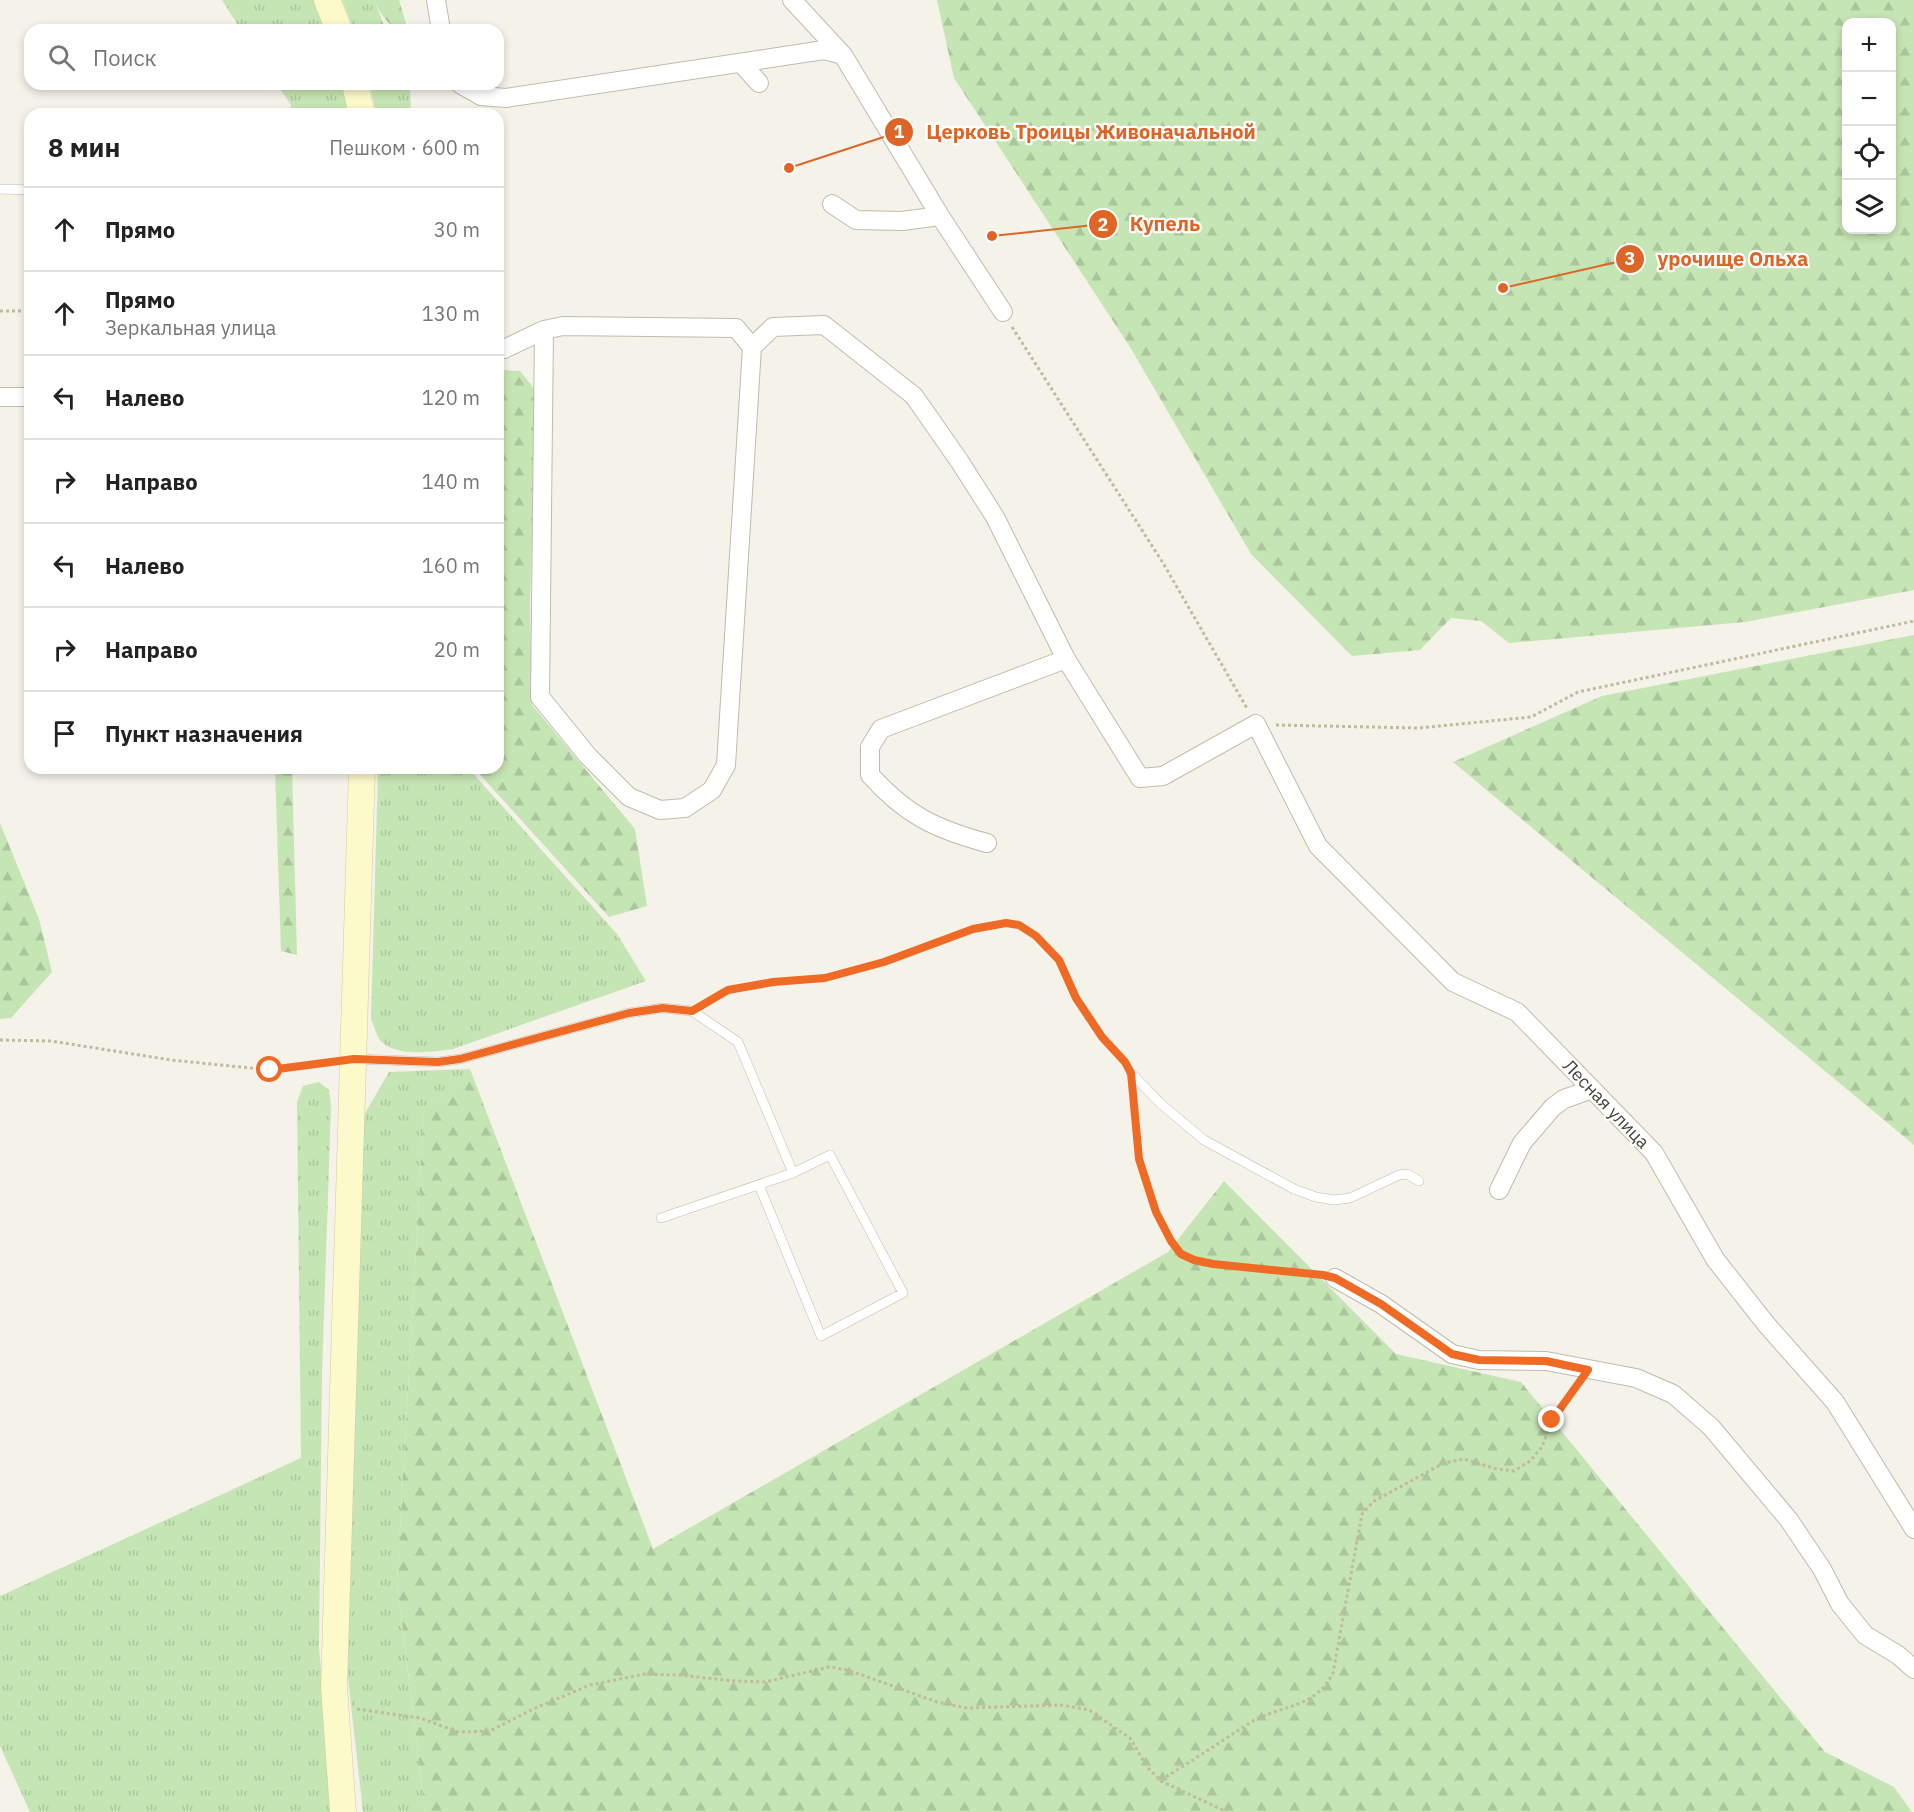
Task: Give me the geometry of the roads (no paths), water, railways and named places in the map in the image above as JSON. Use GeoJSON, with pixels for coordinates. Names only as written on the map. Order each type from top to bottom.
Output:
{"type":"FeatureCollection","features":[{"type":"Feature","properties":{"kind":"street"},"geometry":{"type":"LineString","coordinates":[[327,0],[337,24]]}},
{"type":"Feature","properties":{"kind":"street"},"geometry":{"type":"LineString","coordinates":[[436,0],[440,24]]}},
{"type":"Feature","properties":{"kind":"street"},"geometry":{"type":"LineString","coordinates":[[792,0],[843,55],[940,216],[1003,312]]}},
{"type":"Feature","properties":{"kind":"street"},"geometry":{"type":"LineString","coordinates":[[470,90],[481,96],[506,98],[824,50],[843,55]]}},
{"type":"Feature","properties":{"kind":"street"},"geometry":{"type":"LineString","coordinates":[[741,63],[759,83]]}},
{"type":"Feature","properties":{"kind":"street"},"geometry":{"type":"LineString","coordinates":[[356,90],[361,108]]}},
{"type":"Feature","properties":{"kind":"street"},"geometry":{"type":"LineString","coordinates":[[832,204],[856,220],[902,221],[940,216]]}},
{"type":"Feature","properties":{"kind":"street"},"geometry":{"type":"LineString","coordinates":[[544,330],[540,697],[588,756],[629,797],[660,810],[685,808],[712,790],[726,765],[752,346],[773,327],[824,325],[914,396],[995,517],[1066,659],[881,729],[870,747],[870,775],[890,797],[920,818],[952,834],[987,843]]}},
{"type":"Feature","properties":{"kind":"street"},"geometry":{"type":"LineString","coordinates":[[504,349],[544,330],[563,326],[736,328],[752,346]]}},
{"type":"Feature","properties":{"kind":"street"},"geometry":{"type":"LineString","coordinates":[[0,397],[24,397]]}},
{"type":"Feature","properties":{"kind":"street","name":"Лесная улица"},"geometry":{"type":"LineString","coordinates":[[1066,659],[1140,778],[1163,776],[1256,724],[1318,846],[1453,982],[1517,1012],[1654,1153],[1715,1259],[1766,1324],[1835,1402],[1914,1529]]}},
{"type":"Feature","properties":{"kind":"street"},"geometry":{"type":"LineString","coordinates":[[343,1812],[334,1687],[362,774]]}},
{"type":"Feature","properties":{"kind":"street"},"geometry":{"type":"LineString","coordinates":[[1499,1190],[1522,1143],[1553,1107],[1564,1099],[1592,1089]]}},
{"type":"Feature","properties":{"kind":"street"},"geometry":{"type":"LineString","coordinates":[[1335,1278],[1381,1304],[1452,1354],[1479,1360],[1546,1361],[1636,1378],[1673,1394],[1710,1427],[1789,1520],[1822,1569],[1840,1604],[1865,1635],[1914,1669]]}},
{"type":"Feature","properties":{"kind":"lane"},"geometry":{"type":"LineString","coordinates":[[0,189],[24,190]]}},
{"type":"Feature","properties":{"kind":"lane"},"geometry":{"type":"LineString","coordinates":[[354,1059],[438,1062],[460,1059],[629,1013],[663,1008],[692,1011],[738,1042],[793,1173]]}},
{"type":"Feature","properties":{"kind":"lane"},"geometry":{"type":"LineString","coordinates":[[1131,1073],[1161,1104],[1204,1140],[1293,1189],[1334,1200],[1350,1198],[1399,1175],[1407,1174],[1419,1181]]}},
{"type":"Feature","properties":{"kind":"lane"},"geometry":{"type":"LineString","coordinates":[[661,1218],[793,1173],[830,1155],[903,1293],[821,1336],[759,1185]]}},
{"type":"Feature","properties":{"kind":"place","name":"Церковь Троицы Живоначальной"},"geometry":{"type":"Point","coordinates":[789,168]}},
{"type":"Feature","properties":{"kind":"place","name":"Купель"},"geometry":{"type":"Point","coordinates":[992,236]}},
{"type":"Feature","properties":{"kind":"place","name":"урочище Ольха"},"geometry":{"type":"Point","coordinates":[1503,288]}}]}
